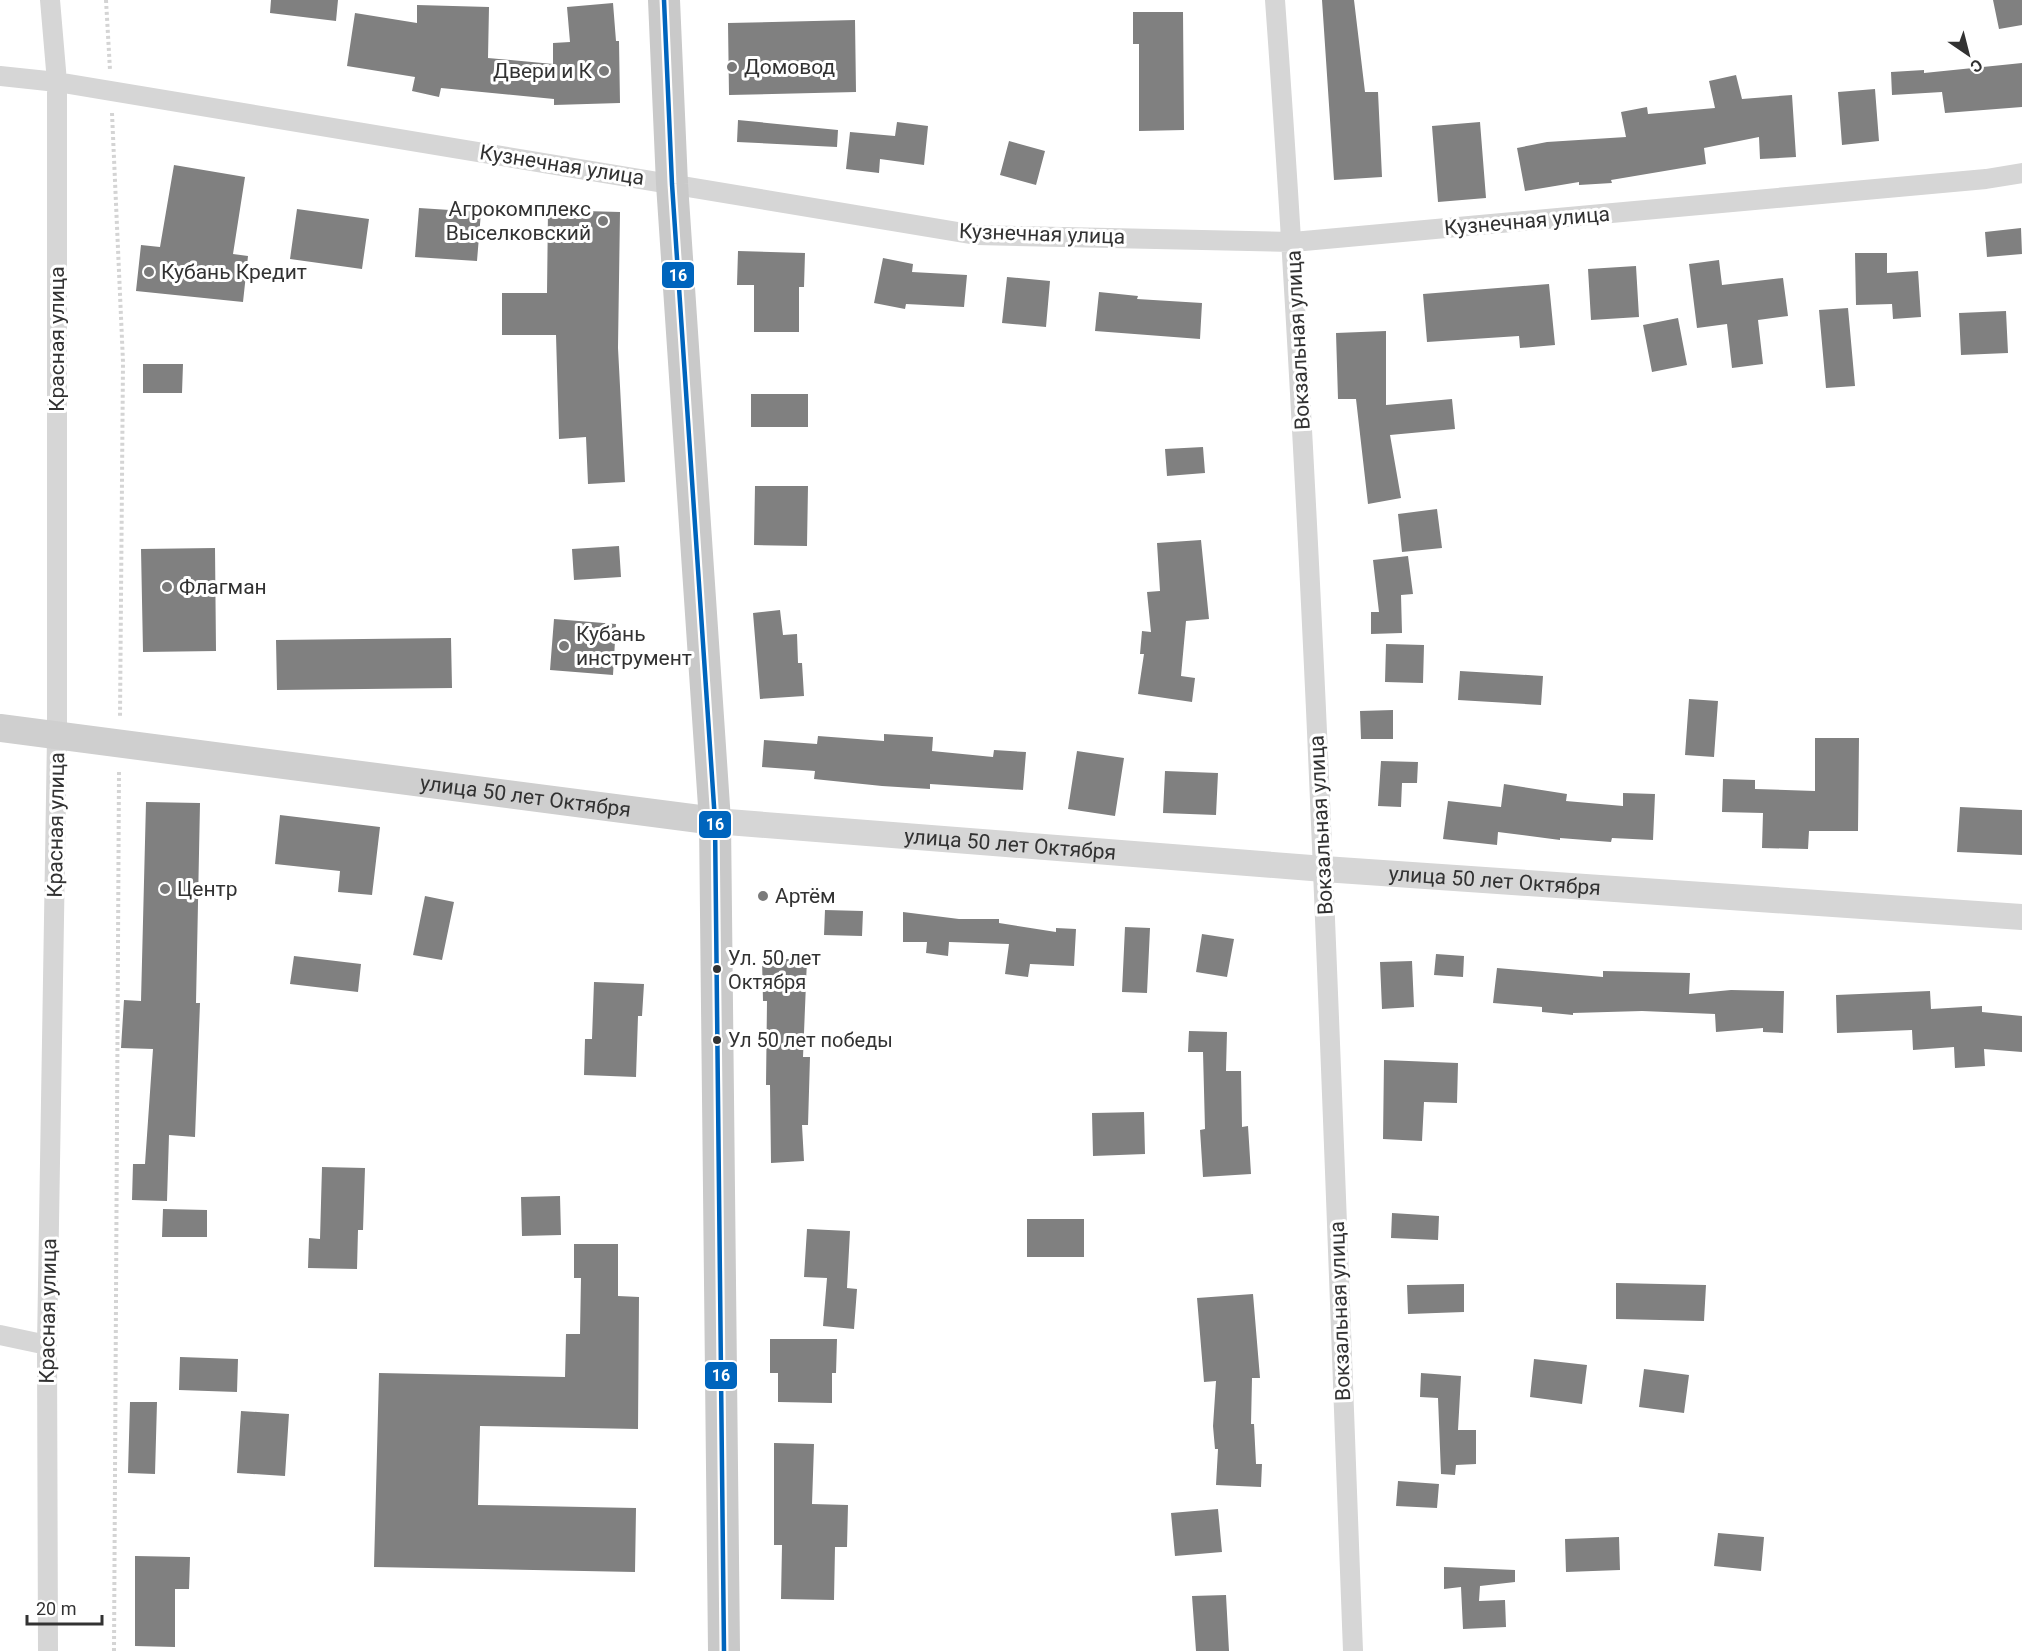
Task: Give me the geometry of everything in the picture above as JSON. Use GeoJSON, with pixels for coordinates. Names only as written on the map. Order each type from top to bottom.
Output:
{"type":"FeatureCollection","features":[{"type":"Feature","properties":{"kind":"main road"},"geometry":{"type":"LineString","coordinates":[[664,0],[672,184],[715,821],[724,1651]]}},
{"type":"Feature","properties":{"kind":"main road","name":"улица 50 лет Октября"},"geometry":{"type":"LineString","coordinates":[[0,728],[715,821]]}},
{"type":"Feature","properties":{"kind":"street","name":"Красная улица"},"geometry":{"type":"LineString","coordinates":[[48,1651],[47,1345],[57,737],[57,82],[50,0]]}},
{"type":"Feature","properties":{"kind":"street","name":"Вокзальная улица"},"geometry":{"type":"LineString","coordinates":[[1275,0],[1293,242],[1324,869],[1353,1651]]}},
{"type":"Feature","properties":{"kind":"street","name":"Кузнечная улица"},"geometry":{"type":"LineString","coordinates":[[0,76],[57,82],[976,235],[1293,242],[1986,180],[2022,173]]}},
{"type":"Feature","properties":{"kind":"street","name":"улица 50 лет Октября"},"geometry":{"type":"LineString","coordinates":[[715,821],[1324,869],[2022,917]]}},
{"type":"Feature","properties":{"kind":"street"},"geometry":{"type":"LineString","coordinates":[[0,1335],[47,1345]]}},
{"type":"Feature","properties":{"kind":"path"},"geometry":{"type":"LineString","coordinates":[[106,0],[110,82]]}},
{"type":"Feature","properties":{"kind":"path"},"geometry":{"type":"LineString","coordinates":[[111,105],[123,362],[114,1651]]}},
{"type":"Feature","properties":{"kind":"building"},"geometry":{"type":"Polygon","coordinates":[[[271,0],[338,0],[336,21],[270,13],[271,0]]]}},
{"type":"Feature","properties":{"kind":"building"},"geometry":{"type":"Polygon","coordinates":[[[1322,0],[1354,0],[1365,92],[1378,92],[1382,177],[1334,180],[1322,0]]]}},
{"type":"Feature","properties":{"kind":"building"},"geometry":{"type":"Polygon","coordinates":[[[1993,0],[2022,0],[2022,25],[1999,29],[1993,0]]]}},
{"type":"Feature","properties":{"kind":"building"},"geometry":{"type":"Polygon","coordinates":[[[613,3],[616,41],[619,41],[620,103],[554,105],[554,99],[441,88],[439,97],[412,91],[415,77],[347,66],[355,13],[417,23],[417,5],[489,7],[488,58],[553,64],[553,43],[570,42],[567,7],[613,3]]]}},
{"type":"Feature","properties":{"kind":"building"},"geometry":{"type":"Polygon","coordinates":[[[1133,12],[1183,12],[1184,130],[1139,131],[1139,44],[1133,44],[1133,12]]]}},
{"type":"Feature","properties":{"kind":"building"},"geometry":{"type":"Polygon","coordinates":[[[855,20],[856,92],[729,95],[728,23],[855,20]]]}},
{"type":"Feature","properties":{"kind":"building"},"geometry":{"type":"Polygon","coordinates":[[[2022,63],[2022,107],[1945,113],[1942,92],[1892,95],[1891,72],[1924,70],[1924,73],[2022,63]]]}},
{"type":"Feature","properties":{"kind":"building"},"geometry":{"type":"Polygon","coordinates":[[[1736,75],[1742,99],[1792,95],[1796,157],[1760,159],[1759,137],[1704,148],[1706,164],[1611,180],[1612,183],[1579,185],[1579,182],[1525,191],[1517,148],[1547,142],[1626,137],[1621,112],[1647,107],[1648,114],[1715,108],[1709,81],[1736,75]]]}},
{"type":"Feature","properties":{"kind":"building"},"geometry":{"type":"Polygon","coordinates":[[[1875,89],[1879,141],[1842,145],[1838,92],[1875,89]]]}},
{"type":"Feature","properties":{"kind":"building"},"geometry":{"type":"Polygon","coordinates":[[[738,120],[838,130],[837,147],[737,142],[738,120]]]}},
{"type":"Feature","properties":{"kind":"building"},"geometry":{"type":"Polygon","coordinates":[[[897,122],[928,126],[924,165],[880,159],[879,173],[846,169],[850,132],[895,136],[897,122]]]}},
{"type":"Feature","properties":{"kind":"building"},"geometry":{"type":"Polygon","coordinates":[[[1480,122],[1486,198],[1438,202],[1432,126],[1480,122]]]}},
{"type":"Feature","properties":{"kind":"building"},"geometry":{"type":"Polygon","coordinates":[[[1009,141],[1045,151],[1036,185],[1000,175],[1009,141]]]}},
{"type":"Feature","properties":{"kind":"building"},"geometry":{"type":"Polygon","coordinates":[[[174,165],[245,177],[233,254],[248,256],[243,302],[136,291],[141,245],[160,247],[174,165]]]}},
{"type":"Feature","properties":{"kind":"building"},"geometry":{"type":"Polygon","coordinates":[[[419,208],[481,212],[477,261],[415,257],[419,208]]]}},
{"type":"Feature","properties":{"kind":"building"},"geometry":{"type":"Polygon","coordinates":[[[297,209],[369,219],[362,269],[290,259],[297,209]]]}},
{"type":"Feature","properties":{"kind":"building"},"geometry":{"type":"Polygon","coordinates":[[[548,210],[620,212],[618,348],[625,482],[588,484],[586,437],[559,439],[556,335],[502,335],[502,293],[547,293],[548,210]]]}},
{"type":"Feature","properties":{"kind":"building"},"geometry":{"type":"Polygon","coordinates":[[[2021,228],[2022,254],[1987,257],[1985,232],[2021,228]]]}},
{"type":"Feature","properties":{"kind":"building"},"geometry":{"type":"Polygon","coordinates":[[[738,251],[805,253],[804,287],[799,287],[799,332],[754,332],[754,285],[737,285],[738,251]]]}},
{"type":"Feature","properties":{"kind":"building"},"geometry":{"type":"Polygon","coordinates":[[[1855,253],[1887,253],[1887,273],[1918,271],[1921,317],[1893,319],[1892,304],[1856,305],[1855,253]]]}},
{"type":"Feature","properties":{"kind":"building"},"geometry":{"type":"Polygon","coordinates":[[[883,258],[913,264],[912,272],[967,275],[964,307],[906,304],[905,309],[874,303],[883,258]]]}},
{"type":"Feature","properties":{"kind":"building"},"geometry":{"type":"Polygon","coordinates":[[[1719,260],[1722,285],[1783,278],[1788,316],[1758,320],[1763,364],[1732,368],[1727,324],[1697,328],[1689,264],[1719,260]]]}},
{"type":"Feature","properties":{"kind":"building"},"geometry":{"type":"Polygon","coordinates":[[[1636,266],[1639,317],[1591,320],[1588,269],[1636,266]]]}},
{"type":"Feature","properties":{"kind":"building"},"geometry":{"type":"Polygon","coordinates":[[[1007,277],[1050,281],[1046,327],[1002,323],[1007,277]]]}},
{"type":"Feature","properties":{"kind":"building"},"geometry":{"type":"Polygon","coordinates":[[[1549,284],[1555,345],[1520,348],[1519,336],[1427,342],[1423,294],[1549,284]]]}},
{"type":"Feature","properties":{"kind":"building"},"geometry":{"type":"Polygon","coordinates":[[[1099,292],[1138,296],[1137,299],[1202,303],[1200,339],[1095,331],[1099,292]]]}},
{"type":"Feature","properties":{"kind":"building"},"geometry":{"type":"Polygon","coordinates":[[[1848,308],[1855,386],[1826,388],[1819,310],[1848,308]]]}},
{"type":"Feature","properties":{"kind":"building"},"geometry":{"type":"Polygon","coordinates":[[[2006,311],[2008,353],[1961,355],[1959,313],[2006,311]]]}},
{"type":"Feature","properties":{"kind":"building"},"geometry":{"type":"Polygon","coordinates":[[[1678,318],[1687,365],[1652,372],[1643,325],[1678,318]]]}},
{"type":"Feature","properties":{"kind":"building"},"geometry":{"type":"Polygon","coordinates":[[[1386,331],[1386,405],[1452,399],[1455,429],[1390,435],[1401,498],[1368,504],[1356,399],[1338,399],[1336,333],[1386,331]]]}},
{"type":"Feature","properties":{"kind":"building"},"geometry":{"type":"Polygon","coordinates":[[[143,364],[183,364],[182,393],[143,393],[143,364]]]}},
{"type":"Feature","properties":{"kind":"building"},"geometry":{"type":"Polygon","coordinates":[[[751,394],[808,394],[808,427],[751,427],[751,394]]]}},
{"type":"Feature","properties":{"kind":"building"},"geometry":{"type":"Polygon","coordinates":[[[1203,447],[1205,473],[1167,476],[1165,449],[1203,447]]]}},
{"type":"Feature","properties":{"kind":"building"},"geometry":{"type":"Polygon","coordinates":[[[755,486],[808,486],[807,546],[754,545],[755,486]]]}},
{"type":"Feature","properties":{"kind":"building"},"geometry":{"type":"Polygon","coordinates":[[[1437,509],[1442,548],[1402,552],[1398,514],[1437,509]]]}},
{"type":"Feature","properties":{"kind":"building"},"geometry":{"type":"Polygon","coordinates":[[[1201,540],[1209,619],[1186,621],[1181,676],[1195,678],[1192,702],[1138,694],[1144,654],[1140,654],[1142,631],[1151,632],[1147,592],[1160,591],[1157,543],[1201,540]]]}},
{"type":"Feature","properties":{"kind":"building"},"geometry":{"type":"Polygon","coordinates":[[[619,546],[621,577],[574,580],[572,549],[619,546]]]}},
{"type":"Feature","properties":{"kind":"building"},"geometry":{"type":"Polygon","coordinates":[[[215,548],[216,651],[143,652],[141,549],[215,548]]]}},
{"type":"Feature","properties":{"kind":"building"},"geometry":{"type":"Polygon","coordinates":[[[1408,556],[1413,594],[1401,595],[1402,633],[1371,634],[1371,612],[1379,612],[1373,560],[1408,556]]]}},
{"type":"Feature","properties":{"kind":"building"},"geometry":{"type":"Polygon","coordinates":[[[780,610],[783,635],[797,634],[798,663],[802,663],[804,696],[760,699],[753,613],[780,610]]]}},
{"type":"Feature","properties":{"kind":"building"},"geometry":{"type":"Polygon","coordinates":[[[554,619],[616,624],[613,675],[550,670],[554,619]]]}},
{"type":"Feature","properties":{"kind":"building"},"geometry":{"type":"Polygon","coordinates":[[[451,638],[452,688],[277,690],[276,640],[451,638]]]}},
{"type":"Feature","properties":{"kind":"building"},"geometry":{"type":"Polygon","coordinates":[[[1386,644],[1424,645],[1423,683],[1385,682],[1386,644]]]}},
{"type":"Feature","properties":{"kind":"building"},"geometry":{"type":"Polygon","coordinates":[[[1460,671],[1543,676],[1541,705],[1458,700],[1460,671]]]}},
{"type":"Feature","properties":{"kind":"building"},"geometry":{"type":"Polygon","coordinates":[[[1689,699],[1718,701],[1714,757],[1685,755],[1689,699]]]}},
{"type":"Feature","properties":{"kind":"building"},"geometry":{"type":"Polygon","coordinates":[[[1393,710],[1393,739],[1361,739],[1360,711],[1393,710]]]}},
{"type":"Feature","properties":{"kind":"building"},"geometry":{"type":"Polygon","coordinates":[[[884,734],[933,737],[932,751],[993,757],[994,750],[1026,752],[1023,790],[930,784],[930,789],[882,786],[814,779],[815,771],[762,767],[764,740],[817,744],[818,736],[884,741],[884,734]]]}},
{"type":"Feature","properties":{"kind":"building"},"geometry":{"type":"Polygon","coordinates":[[[1815,738],[1859,738],[1858,831],[1809,831],[1808,849],[1762,848],[1763,813],[1722,812],[1723,779],[1755,780],[1755,789],[1815,791],[1815,738]]]}},
{"type":"Feature","properties":{"kind":"building"},"geometry":{"type":"Polygon","coordinates":[[[1077,751],[1124,758],[1115,816],[1068,809],[1077,751]]]}},
{"type":"Feature","properties":{"kind":"building"},"geometry":{"type":"Polygon","coordinates":[[[1381,761],[1418,762],[1417,783],[1402,783],[1401,807],[1378,806],[1381,761]]]}},
{"type":"Feature","properties":{"kind":"building"},"geometry":{"type":"Polygon","coordinates":[[[1165,771],[1218,773],[1216,815],[1163,813],[1165,771]]]}},
{"type":"Feature","properties":{"kind":"building"},"geometry":{"type":"Polygon","coordinates":[[[1504,784],[1567,794],[1566,801],[1623,806],[1623,793],[1655,794],[1653,840],[1612,838],[1611,842],[1560,838],[1560,840],[1498,832],[1497,845],[1443,839],[1448,801],[1501,807],[1504,784]]]}},
{"type":"Feature","properties":{"kind":"building"},"geometry":{"type":"Polygon","coordinates":[[[146,802],[200,803],[196,1003],[200,1003],[195,1137],[169,1135],[167,1201],[132,1200],[133,1164],[145,1164],[153,1049],[121,1048],[124,1000],[141,1001],[146,802]]]}},
{"type":"Feature","properties":{"kind":"building"},"geometry":{"type":"Polygon","coordinates":[[[1960,807],[2022,810],[2022,855],[1957,852],[1960,807]]]}},
{"type":"Feature","properties":{"kind":"building"},"geometry":{"type":"Polygon","coordinates":[[[280,815],[380,827],[372,895],[338,892],[340,871],[275,864],[280,815]]]}},
{"type":"Feature","properties":{"kind":"building"},"geometry":{"type":"Polygon","coordinates":[[[425,896],[454,902],[442,960],[413,955],[425,896]]]}},
{"type":"Feature","properties":{"kind":"building"},"geometry":{"type":"Polygon","coordinates":[[[825,910],[863,911],[862,936],[824,935],[825,910]]]}},
{"type":"Feature","properties":{"kind":"building"},"geometry":{"type":"Polygon","coordinates":[[[903,912],[959,919],[999,919],[999,923],[1056,932],[1056,928],[1076,929],[1074,966],[1030,964],[1028,977],[1005,974],[1009,944],[949,942],[948,956],[926,953],[927,942],[903,942],[903,912]]]}},
{"type":"Feature","properties":{"kind":"building"},"geometry":{"type":"Polygon","coordinates":[[[1125,927],[1150,928],[1147,993],[1122,992],[1125,927]]]}},
{"type":"Feature","properties":{"kind":"building"},"geometry":{"type":"Polygon","coordinates":[[[1202,934],[1234,939],[1227,977],[1196,972],[1202,934]]]}},
{"type":"Feature","properties":{"kind":"building"},"geometry":{"type":"Polygon","coordinates":[[[1436,954],[1464,956],[1463,977],[1434,975],[1436,954]]]}},
{"type":"Feature","properties":{"kind":"building"},"geometry":{"type":"Polygon","coordinates":[[[294,956],[361,964],[358,992],[290,984],[294,956]]]}},
{"type":"Feature","properties":{"kind":"building"},"geometry":{"type":"Polygon","coordinates":[[[762,959],[807,959],[803,1057],[810,1057],[808,1125],[802,1125],[804,1161],[771,1163],[770,1085],[766,1085],[767,1001],[763,1001],[762,959]]]}},
{"type":"Feature","properties":{"kind":"building"},"geometry":{"type":"Polygon","coordinates":[[[1412,961],[1414,1007],[1382,1009],[1380,962],[1412,961]]]}},
{"type":"Feature","properties":{"kind":"building"},"geometry":{"type":"Polygon","coordinates":[[[1497,968],[1603,977],[1603,971],[1690,973],[1689,994],[1731,990],[1784,991],[1783,1033],[1763,1032],[1763,1028],[1716,1032],[1715,1014],[1642,1011],[1573,1013],[1573,1015],[1542,1012],[1542,1007],[1493,1003],[1497,968]]]}},
{"type":"Feature","properties":{"kind":"building"},"geometry":{"type":"Polygon","coordinates":[[[594,982],[644,984],[642,1016],[638,1016],[636,1077],[584,1075],[585,1039],[592,1039],[594,982]]]}},
{"type":"Feature","properties":{"kind":"building"},"geometry":{"type":"Polygon","coordinates":[[[1930,991],[1931,1009],[1982,1006],[1982,1012],[2022,1016],[2022,1052],[1984,1049],[1985,1066],[1955,1068],[1954,1047],[1913,1050],[1912,1030],[1837,1033],[1836,995],[1930,991]]]}},
{"type":"Feature","properties":{"kind":"building"},"geometry":{"type":"Polygon","coordinates":[[[1189,1031],[1227,1032],[1226,1071],[1241,1071],[1242,1127],[1248,1126],[1251,1174],[1203,1177],[1200,1130],[1205,1129],[1203,1052],[1188,1052],[1189,1031]]]}},
{"type":"Feature","properties":{"kind":"building"},"geometry":{"type":"Polygon","coordinates":[[[1384,1060],[1458,1063],[1457,1103],[1424,1102],[1422,1141],[1383,1139],[1384,1060]]]}},
{"type":"Feature","properties":{"kind":"building"},"geometry":{"type":"Polygon","coordinates":[[[1144,1112],[1145,1154],[1093,1156],[1092,1113],[1144,1112]]]}},
{"type":"Feature","properties":{"kind":"building"},"geometry":{"type":"Polygon","coordinates":[[[322,1167],[365,1168],[363,1230],[358,1230],[357,1269],[308,1268],[309,1238],[320,1239],[322,1167]]]}},
{"type":"Feature","properties":{"kind":"building"},"geometry":{"type":"Polygon","coordinates":[[[560,1196],[561,1235],[522,1236],[521,1197],[560,1196]]]}},
{"type":"Feature","properties":{"kind":"building"},"geometry":{"type":"Polygon","coordinates":[[[163,1209],[207,1210],[207,1237],[162,1237],[163,1209]]]}},
{"type":"Feature","properties":{"kind":"building"},"geometry":{"type":"Polygon","coordinates":[[[1392,1213],[1439,1216],[1438,1240],[1391,1238],[1392,1213]]]}},
{"type":"Feature","properties":{"kind":"building"},"geometry":{"type":"Polygon","coordinates":[[[1027,1219],[1084,1219],[1084,1257],[1027,1257],[1027,1219]]]}},
{"type":"Feature","properties":{"kind":"building"},"geometry":{"type":"Polygon","coordinates":[[[807,1229],[850,1231],[847,1288],[857,1289],[854,1329],[823,1326],[827,1278],[804,1277],[807,1229]]]}},
{"type":"Feature","properties":{"kind":"building"},"geometry":{"type":"Polygon","coordinates":[[[574,1244],[618,1244],[618,1296],[639,1297],[638,1429],[480,1426],[478,1505],[636,1508],[635,1572],[374,1567],[379,1373],[565,1377],[566,1334],[580,1334],[581,1278],[574,1278],[574,1244]]]}},
{"type":"Feature","properties":{"kind":"building"},"geometry":{"type":"Polygon","coordinates":[[[1616,1283],[1706,1285],[1704,1321],[1616,1319],[1616,1283]]]}},
{"type":"Feature","properties":{"kind":"building"},"geometry":{"type":"Polygon","coordinates":[[[1464,1284],[1464,1312],[1408,1314],[1407,1285],[1464,1284]]]}},
{"type":"Feature","properties":{"kind":"building"},"geometry":{"type":"Polygon","coordinates":[[[1253,1294],[1260,1378],[1252,1378],[1251,1424],[1254,1424],[1256,1464],[1262,1464],[1261,1487],[1216,1485],[1218,1449],[1215,1449],[1213,1426],[1216,1381],[1204,1382],[1197,1298],[1253,1294]]]}},
{"type":"Feature","properties":{"kind":"building"},"geometry":{"type":"Polygon","coordinates":[[[770,1339],[837,1339],[836,1373],[832,1373],[832,1403],[778,1402],[778,1373],[770,1373],[770,1339]]]}},
{"type":"Feature","properties":{"kind":"building"},"geometry":{"type":"Polygon","coordinates":[[[180,1357],[238,1359],[237,1392],[179,1390],[180,1357]]]}},
{"type":"Feature","properties":{"kind":"building"},"geometry":{"type":"Polygon","coordinates":[[[1534,1359],[1587,1365],[1582,1404],[1530,1397],[1534,1359]]]}},
{"type":"Feature","properties":{"kind":"building"},"geometry":{"type":"Polygon","coordinates":[[[1644,1369],[1689,1375],[1684,1413],[1639,1407],[1644,1369]]]}},
{"type":"Feature","properties":{"kind":"building"},"geometry":{"type":"Polygon","coordinates":[[[1421,1373],[1461,1376],[1458,1430],[1476,1430],[1476,1464],[1456,1465],[1455,1475],[1441,1474],[1438,1398],[1420,1397],[1421,1373]]]}},
{"type":"Feature","properties":{"kind":"building"},"geometry":{"type":"Polygon","coordinates":[[[130,1402],[157,1402],[155,1474],[128,1473],[130,1402]]]}},
{"type":"Feature","properties":{"kind":"building"},"geometry":{"type":"Polygon","coordinates":[[[241,1411],[289,1414],[285,1476],[237,1473],[241,1411]]]}},
{"type":"Feature","properties":{"kind":"building"},"geometry":{"type":"Polygon","coordinates":[[[774,1443],[814,1444],[812,1504],[848,1505],[847,1547],[835,1547],[834,1600],[781,1599],[782,1545],[774,1545],[774,1443]]]}},
{"type":"Feature","properties":{"kind":"building"},"geometry":{"type":"Polygon","coordinates":[[[1398,1481],[1439,1484],[1437,1508],[1396,1506],[1398,1481]]]}},
{"type":"Feature","properties":{"kind":"building"},"geometry":{"type":"Polygon","coordinates":[[[1218,1509],[1222,1552],[1175,1556],[1171,1513],[1218,1509]]]}},
{"type":"Feature","properties":{"kind":"building"},"geometry":{"type":"Polygon","coordinates":[[[1718,1533],[1764,1537],[1761,1571],[1714,1566],[1718,1533]]]}},
{"type":"Feature","properties":{"kind":"building"},"geometry":{"type":"Polygon","coordinates":[[[1619,1537],[1620,1570],[1566,1572],[1565,1539],[1619,1537]]]}},
{"type":"Feature","properties":{"kind":"building"},"geometry":{"type":"Polygon","coordinates":[[[135,1556],[190,1557],[189,1589],[175,1589],[175,1647],[135,1646],[135,1556]]]}},
{"type":"Feature","properties":{"kind":"building"},"geometry":{"type":"Polygon","coordinates":[[[1444,1567],[1515,1570],[1515,1582],[1480,1586],[1479,1601],[1505,1600],[1506,1627],[1463,1629],[1461,1587],[1444,1589],[1444,1567]]]}},
{"type":"Feature","properties":{"kind":"building"},"geometry":{"type":"Polygon","coordinates":[[[1226,1595],[1229,1651],[1196,1651],[1192,1596],[1226,1595]]]}},
{"type":"Feature","properties":{"kind":"transit line","name":"16"},"geometry":{"type":"LineString","coordinates":[[664,0],[672,184],[715,821],[724,1651]]}},
{"type":"Feature","properties":{"kind":"place","name":"Домовод"},"geometry":{"type":"Point","coordinates":[732,67]}},
{"type":"Feature","properties":{"kind":"place","name":"Двери и К"},"geometry":{"type":"Point","coordinates":[604,71]}},
{"type":"Feature","properties":{"kind":"place","name":"Агрокомплекс Выселковский"},"geometry":{"type":"Point","coordinates":[603,221]}},
{"type":"Feature","properties":{"kind":"place","name":"Кубань Кредит"},"geometry":{"type":"Point","coordinates":[149,272]}},
{"type":"Feature","properties":{"kind":"place","name":"Флагман"},"geometry":{"type":"Point","coordinates":[167,587]}},
{"type":"Feature","properties":{"kind":"place","name":"Кубань инструмент"},"geometry":{"type":"Point","coordinates":[564,646]}},
{"type":"Feature","properties":{"kind":"place","name":"Центр"},"geometry":{"type":"Point","coordinates":[165,889]}},
{"type":"Feature","properties":{"kind":"place","name":"Артём"},"geometry":{"type":"Point","coordinates":[763,896]}},
{"type":"Feature","properties":{"kind":"place","name":"Ул. 50 лет Октября"},"geometry":{"type":"Point","coordinates":[717,969]}},
{"type":"Feature","properties":{"kind":"place","name":"Ул 50 лет победы"},"geometry":{"type":"Point","coordinates":[717,1040]}}]}
